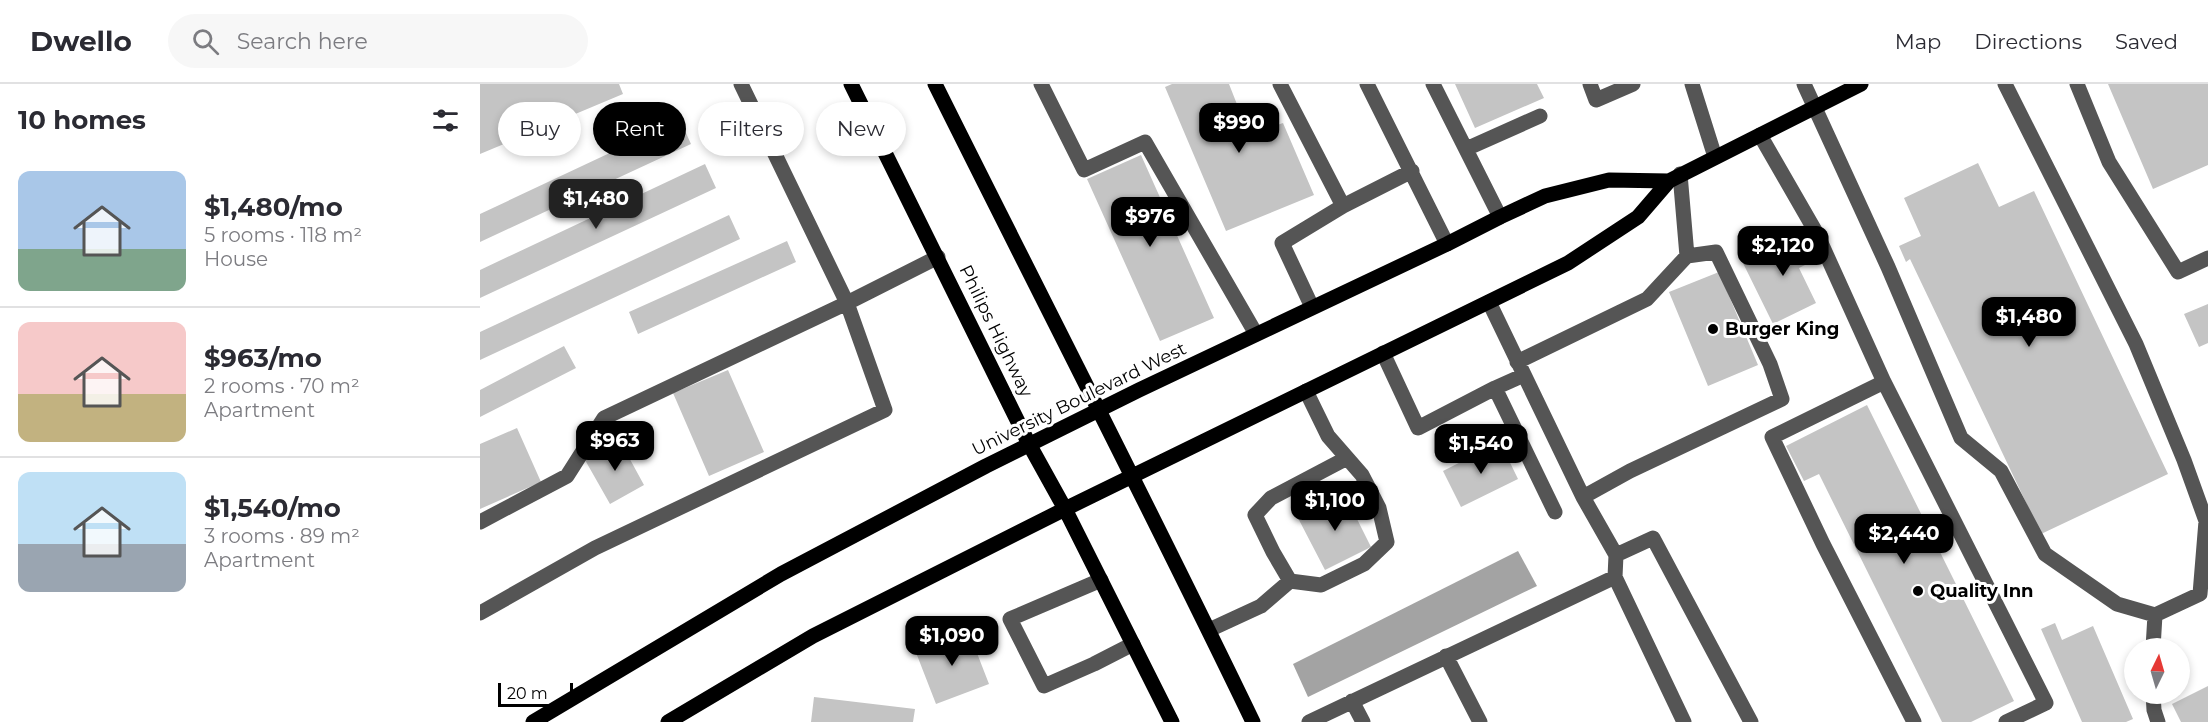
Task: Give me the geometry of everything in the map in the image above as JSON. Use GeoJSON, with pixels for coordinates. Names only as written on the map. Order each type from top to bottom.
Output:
{"type":"FeatureCollection","features":[{"type":"Feature","properties":{"kind":"main road","name":"Philips Highway"},"geometry":{"type":"LineString","coordinates":[[851,84],[1029,444],[1065,509],[1172,722]]}},
{"type":"Feature","properties":{"kind":"main road"},"geometry":{"type":"LineString","coordinates":[[935,84],[1131,477],[1174,557],[1253,722]]}},
{"type":"Feature","properties":{"kind":"main road","name":"University Boulevard West"},"geometry":{"type":"LineString","coordinates":[[668,722],[813,636],[1065,509],[1568,263],[1638,217],[1674,177],[1861,84]]}},
{"type":"Feature","properties":{"kind":"main road","name":"University Boulevard West"},"geometry":{"type":"LineString","coordinates":[[533,722],[781,574],[1029,444],[1500,217],[1545,196],[1609,180],[1674,177]]}},
{"type":"Feature","properties":{"kind":"lane"},"geometry":{"type":"LineString","coordinates":[[480,613],[580,557],[885,410],[847,303],[741,84]]}},
{"type":"Feature","properties":{"kind":"lane"},"geometry":{"type":"LineString","coordinates":[[1041,84],[1084,170],[1145,142],[1256,334]]}},
{"type":"Feature","properties":{"kind":"lane"},"geometry":{"type":"LineString","coordinates":[[1280,84],[1343,206]]}},
{"type":"Feature","properties":{"kind":"lane"},"geometry":{"type":"LineString","coordinates":[[1367,84],[1447,244]]}},
{"type":"Feature","properties":{"kind":"lane"},"geometry":{"type":"LineString","coordinates":[[1433,84],[1500,217]]}},
{"type":"Feature","properties":{"kind":"lane"},"geometry":{"type":"LineString","coordinates":[[1590,84],[1596,100],[1633,84]]}},
{"type":"Feature","properties":{"kind":"lane"},"geometry":{"type":"LineString","coordinates":[[1692,84],[1715,157]]}},
{"type":"Feature","properties":{"kind":"lane"},"geometry":{"type":"LineString","coordinates":[[1804,84],[1893,277],[1961,438],[2001,471],[2045,554],[2117,604],[2155,615],[2200,594],[2206,521],[2184,460],[2136,344],[2004,84]]}},
{"type":"Feature","properties":{"kind":"lane"},"geometry":{"type":"LineString","coordinates":[[2077,84],[2109,162],[2178,272],[2208,258]]}},
{"type":"Feature","properties":{"kind":"lane"},"geometry":{"type":"LineString","coordinates":[[1466,149],[1540,116]]}},
{"type":"Feature","properties":{"kind":"lane"},"geometry":{"type":"LineString","coordinates":[[1760,135],[1817,234],[1884,382],[2046,703],[2006,722]]}},
{"type":"Feature","properties":{"kind":"lane"},"geometry":{"type":"LineString","coordinates":[[1312,307],[1282,243],[1343,206],[1412,171]]}},
{"type":"Feature","properties":{"kind":"lane"},"geometry":{"type":"LineString","coordinates":[[1674,177],[1687,256]]}},
{"type":"Feature","properties":{"kind":"lane"},"geometry":{"type":"LineString","coordinates":[[1383,352],[1418,428],[1495,388],[1521,368],[1647,299],[1687,256],[1716,252],[1770,364],[1782,399],[1640,466],[1583,497]]}},
{"type":"Feature","properties":{"kind":"lane"},"geometry":{"type":"LineString","coordinates":[[480,522],[567,476],[604,418],[847,303],[938,257]]}},
{"type":"Feature","properties":{"kind":"lane"},"geometry":{"type":"LineString","coordinates":[[1489,302],[1583,497],[1616,555],[1615,577],[1684,722]]}},
{"type":"Feature","properties":{"kind":"lane"},"geometry":{"type":"LineString","coordinates":[[1884,382],[1772,437],[1823,544],[1914,722]]}},
{"type":"Feature","properties":{"kind":"lane"},"geometry":{"type":"LineString","coordinates":[[1495,388],[1555,512]]}},
{"type":"Feature","properties":{"kind":"lane"},"geometry":{"type":"LineString","coordinates":[[1209,630],[1261,606],[1290,581],[1321,585],[1364,564],[1388,542],[1379,508],[1362,475],[1328,436],[1306,391]]}},
{"type":"Feature","properties":{"kind":"lane"},"geometry":{"type":"LineString","coordinates":[[1290,581],[1273,552],[1256,515],[1271,498],[1347,458]]}},
{"type":"Feature","properties":{"kind":"lane"},"geometry":{"type":"LineString","coordinates":[[1616,555],[1653,538],[1751,722]]}},
{"type":"Feature","properties":{"kind":"lane"},"geometry":{"type":"LineString","coordinates":[[1309,722],[1615,577]]}},
{"type":"Feature","properties":{"kind":"lane"},"geometry":{"type":"LineString","coordinates":[[1101,580],[1010,620],[1044,686],[1133,644]]}},
{"type":"Feature","properties":{"kind":"lane"},"geometry":{"type":"LineString","coordinates":[[2154,638],[2155,615]]}},
{"type":"Feature","properties":{"kind":"lane"},"geometry":{"type":"LineString","coordinates":[[1446,656],[1480,722]]}},
{"type":"Feature","properties":{"kind":"lane"},"geometry":{"type":"LineString","coordinates":[[1352,701],[1363,722]]}},
{"type":"Feature","properties":{"kind":"lane"},"geometry":{"type":"LineString","coordinates":[[2154,704],[2158,722]]}},
{"type":"Feature","properties":{"kind":"shaded area"},"geometry":{"type":"Polygon","coordinates":[[[1518,551],[1537,586],[1308,697],[1293,664],[1518,551]]]}},
{"type":"Feature","properties":{"kind":"building"},"geometry":{"type":"Polygon","coordinates":[[[480,84],[619,84],[623,94],[604,102],[593,102],[593,107],[581,112],[581,102],[498,102],[498,146],[480,154],[480,84]]]}},
{"type":"Feature","properties":{"kind":"building"},"geometry":{"type":"Polygon","coordinates":[[[1172,84],[1229,84],[1242,117],[1258,110],[1266,129],[1283,123],[1314,195],[1226,231],[1165,87],[1172,84]]]}},
{"type":"Feature","properties":{"kind":"building"},"geometry":{"type":"Polygon","coordinates":[[[1455,84],[1537,84],[1544,98],[1475,128],[1455,84]]]}},
{"type":"Feature","properties":{"kind":"building"},"geometry":{"type":"Polygon","coordinates":[[[2108,84],[2208,84],[2208,165],[2153,189],[2108,84]]]}},
{"type":"Feature","properties":{"kind":"building"},"geometry":{"type":"Polygon","coordinates":[[[686,133],[691,144],[686,146],[686,133]]]}},
{"type":"Feature","properties":{"kind":"building"},"geometry":{"type":"Polygon","coordinates":[[[1141,155],[1214,318],[1160,341],[1087,179],[1141,155]]]}},
{"type":"Feature","properties":{"kind":"building"},"geometry":{"type":"Polygon","coordinates":[[[603,156],[665,156],[480,242],[480,214],[603,156]]]}},
{"type":"Feature","properties":{"kind":"building"},"geometry":{"type":"Polygon","coordinates":[[[1978,163],[1999,207],[2034,191],[2168,474],[2041,534],[1910,259],[1906,262],[1899,246],[1921,236],[1904,198],[1978,163]]]}},
{"type":"Feature","properties":{"kind":"building"},"geometry":{"type":"Polygon","coordinates":[[[705,164],[716,188],[480,298],[480,270],[705,164]]]}},
{"type":"Feature","properties":{"kind":"building"},"geometry":{"type":"Polygon","coordinates":[[[729,215],[740,239],[480,360],[480,332],[729,215]]]}},
{"type":"Feature","properties":{"kind":"building"},"geometry":{"type":"Polygon","coordinates":[[[1805,231],[1819,258],[1799,268],[1816,303],[1773,324],[1742,261],[1805,231]]]}},
{"type":"Feature","properties":{"kind":"building"},"geometry":{"type":"Polygon","coordinates":[[[787,241],[796,262],[638,334],[629,312],[787,241]]]}},
{"type":"Feature","properties":{"kind":"building","name":"Burger King"},"geometry":{"type":"Polygon","coordinates":[[[1719,272],[1758,365],[1708,386],[1669,292],[1719,272]]]}},
{"type":"Feature","properties":{"kind":"building"},"geometry":{"type":"Polygon","coordinates":[[[2208,304],[2208,343],[2199,347],[2184,314],[2208,304]]]}},
{"type":"Feature","properties":{"kind":"building"},"geometry":{"type":"Polygon","coordinates":[[[564,346],[576,368],[480,417],[480,390],[564,346]]]}},
{"type":"Feature","properties":{"kind":"building"},"geometry":{"type":"Polygon","coordinates":[[[728,370],[764,452],[709,476],[673,393],[728,370]]]}},
{"type":"Feature","properties":{"kind":"building","name":"Quality Inn"},"geometry":{"type":"Polygon","coordinates":[[[1867,405],[2014,701],[1971,722],[1942,722],[1819,474],[1804,481],[1786,446],[1867,405]]]}},
{"type":"Feature","properties":{"kind":"building"},"geometry":{"type":"Polygon","coordinates":[[[517,428],[541,482],[480,509],[480,444],[517,428]]]}},
{"type":"Feature","properties":{"kind":"building"},"geometry":{"type":"Polygon","coordinates":[[[620,441],[644,485],[610,504],[585,460],[620,441]]]}},
{"type":"Feature","properties":{"kind":"building"},"geometry":{"type":"Polygon","coordinates":[[[1500,442],[1518,479],[1461,507],[1443,471],[1500,442]]]}},
{"type":"Feature","properties":{"kind":"building"},"geometry":{"type":"Polygon","coordinates":[[[1345,495],[1371,547],[1325,570],[1298,518],[1345,495]]]}},
{"type":"Feature","properties":{"kind":"building"},"geometry":{"type":"Polygon","coordinates":[[[2055,623],[2062,640],[2093,626],[2124,698],[2124,704],[2127,704],[2133,719],[2126,722],[2082,722],[2041,629],[2055,623]]]}},
{"type":"Feature","properties":{"kind":"building"},"geometry":{"type":"Polygon","coordinates":[[[968,630],[989,684],[936,704],[915,650],[968,630]]]}},
{"type":"Feature","properties":{"kind":"building"},"geometry":{"type":"Polygon","coordinates":[[[2208,686],[2208,722],[2181,722],[2172,704],[2190,704],[2190,695],[2208,686]]]}},
{"type":"Feature","properties":{"kind":"building"},"geometry":{"type":"Polygon","coordinates":[[[814,697],[915,709],[913,722],[811,722],[814,697]]]}},
{"type":"Feature","properties":{"kind":"place","name":"Burger King"},"geometry":{"type":"Point","coordinates":[1713,329]}},
{"type":"Feature","properties":{"kind":"place","name":"Quality Inn"},"geometry":{"type":"Point","coordinates":[1918,591]}}]}
